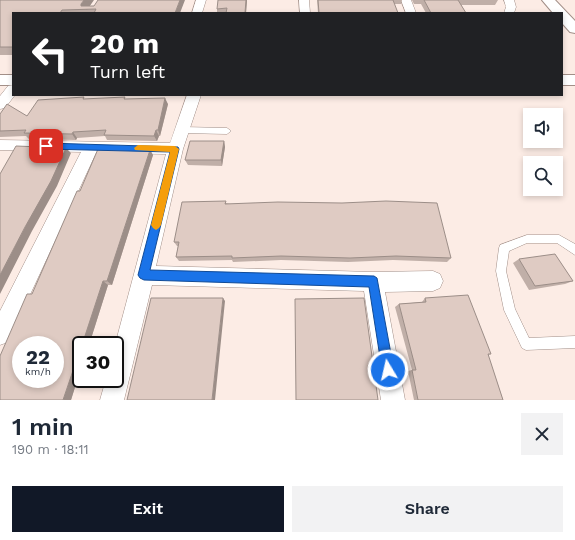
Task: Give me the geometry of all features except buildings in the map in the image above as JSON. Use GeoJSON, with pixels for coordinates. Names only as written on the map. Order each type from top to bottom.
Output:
{"type":"FeatureCollection","features":[{"type":"Feature","properties":{"kind":"street"},"geometry":{"type":"LineString","coordinates":[[197,12],[201,0]]}},
{"type":"Feature","properties":{"kind":"street"},"geometry":{"type":"LineString","coordinates":[[304,0],[305,12]]}},
{"type":"Feature","properties":{"kind":"street"},"geometry":{"type":"LineString","coordinates":[[406,0],[411,12]]}},
{"type":"Feature","properties":{"kind":"street"},"geometry":{"type":"LineString","coordinates":[[509,0],[512,7],[510,12]]}},
{"type":"Feature","properties":{"kind":"street"},"geometry":{"type":"LineString","coordinates":[[548,0],[559,12]]}},
{"type":"Feature","properties":{"kind":"street"},"geometry":{"type":"LineString","coordinates":[[563,16],[575,29]]}},
{"type":"Feature","properties":{"kind":"street"},"geometry":{"type":"LineString","coordinates":[[0,80],[12,80]]}},
{"type":"Feature","properties":{"kind":"street"},"geometry":{"type":"LineString","coordinates":[[563,80],[575,80]]}},
{"type":"Feature","properties":{"kind":"street"},"geometry":{"type":"LineString","coordinates":[[0,105],[12,90]]}},
{"type":"Feature","properties":{"kind":"street"},"geometry":{"type":"LineString","coordinates":[[112,400],[175,149],[194,96]]}},
{"type":"Feature","properties":{"kind":"street"},"geometry":{"type":"LineString","coordinates":[[0,145],[175,149]]}},
{"type":"Feature","properties":{"kind":"street"},"geometry":{"type":"LineString","coordinates":[[0,334],[91,147]]}},
{"type":"Feature","properties":{"kind":"street"},"geometry":{"type":"LineString","coordinates":[[144,275],[374,282],[433,281]]}},
{"type":"Feature","properties":{"kind":"street"},"geometry":{"type":"LineString","coordinates":[[374,282],[393,400]]}},
{"type":"Feature","properties":{"kind":"lane"},"geometry":{"type":"LineString","coordinates":[[182,130],[227,131]]}},
{"type":"Feature","properties":{"kind":"lane"},"geometry":{"type":"LineString","coordinates":[[575,250],[559,239],[527,239],[504,248],[501,271],[510,310],[526,344],[575,342]]}},
{"type":"Feature","properties":{"kind":"slow traffic"},"geometry":{"type":"LineString","coordinates":[[138,148],[175,149],[156,225]]}},
{"type":"Feature","properties":{"kind":"route"},"geometry":{"type":"LineString","coordinates":[[46,146],[175,149],[144,275],[374,282],[388,370]]}}]}
